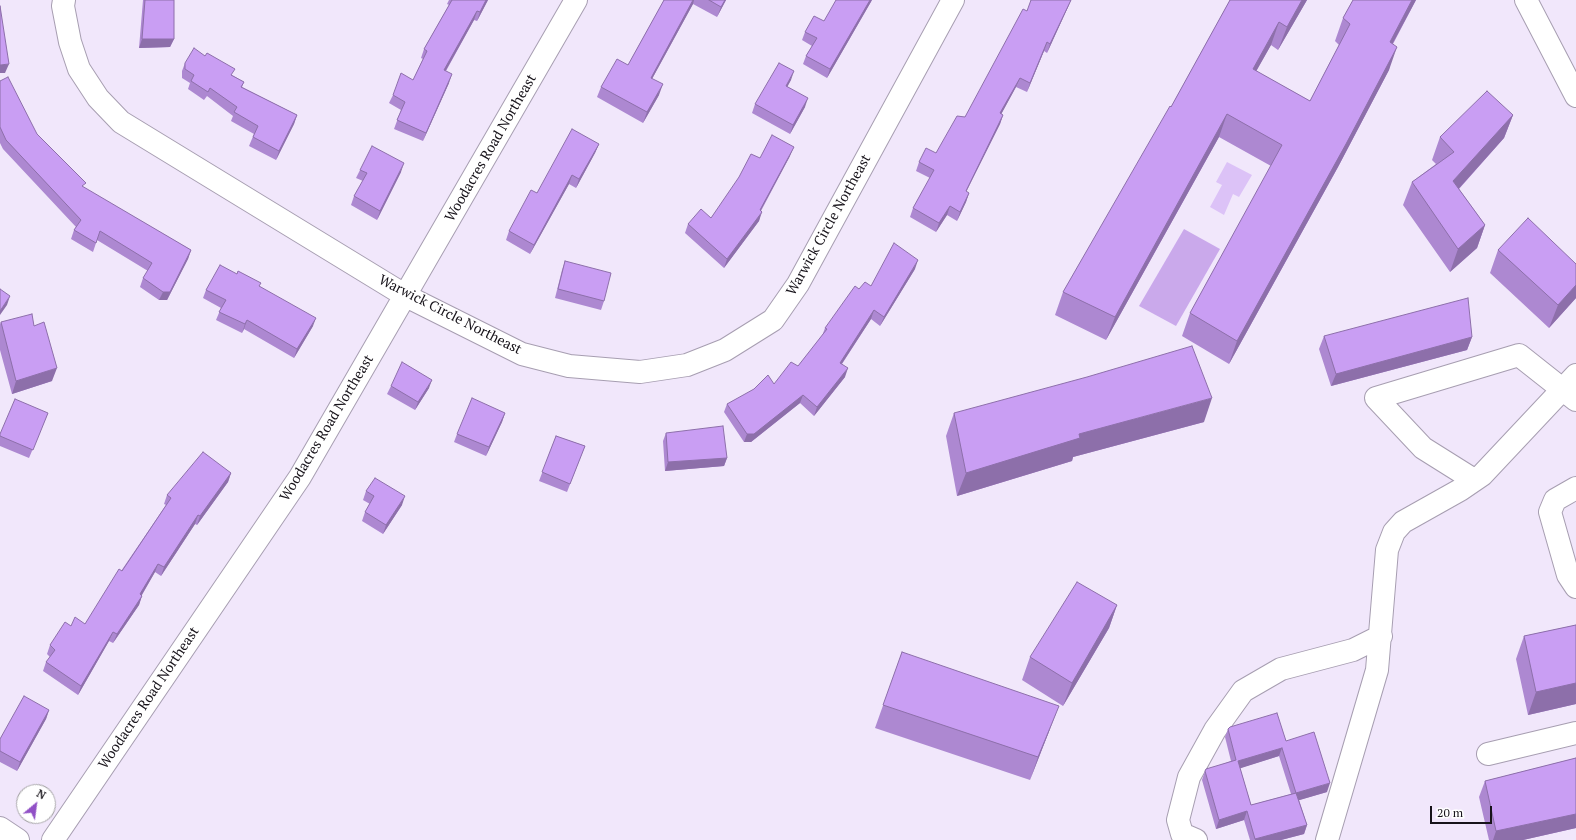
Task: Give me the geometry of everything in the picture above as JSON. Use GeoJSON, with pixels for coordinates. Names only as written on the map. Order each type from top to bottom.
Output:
{"type":"FeatureCollection","features":[{"type":"Feature","properties":{"kind":"street","name":"Warwick Circle Northeast"},"geometry":{"type":"LineString","coordinates":[[64,0],[63,6],[70,42],[79,69],[98,98],[121,122],[406,296],[522,354],[569,366],[640,372],[687,365],[725,350],[774,320],[798,284],[953,0]]}},
{"type":"Feature","properties":{"kind":"street","name":"Woodacres Road Northeast"},"geometry":{"type":"LineString","coordinates":[[53,840],[144,704],[300,477],[576,0]]}},
{"type":"Feature","properties":{"kind":"street"},"geometry":{"type":"LineString","coordinates":[[1526,0],[1576,96]]}},
{"type":"Feature","properties":{"kind":"street"},"geometry":{"type":"LineString","coordinates":[[1327,840],[1377,670],[1387,550],[1394,532],[1403,522],[1474,480],[1482,475],[1571,388],[1519,356],[1376,398],[1423,448],[1474,480]]}},
{"type":"Feature","properties":{"kind":"street"},"geometry":{"type":"LineString","coordinates":[[1576,488],[1555,500],[1550,512],[1568,575],[1576,587]]}},
{"type":"Feature","properties":{"kind":"street"},"geometry":{"type":"LineString","coordinates":[[1196,840],[1182,834],[1178,820],[1189,777],[1215,730],[1243,692],[1282,669],[1353,650],[1381,636]]}},
{"type":"Feature","properties":{"kind":"street"},"geometry":{"type":"LineString","coordinates":[[1488,754],[1576,733]]}},
{"type":"Feature","properties":{"kind":"street"},"geometry":{"type":"LineString","coordinates":[[0,828],[18,840]]}},
{"type":"Feature","properties":{"kind":"shaded area"},"geometry":{"type":"Polygon","coordinates":[[[1227,162],[1252,175],[1239,197],[1233,194],[1224,215],[1210,207],[1222,185],[1216,182],[1227,162]]]}},
{"type":"Feature","properties":{"kind":"shaded area"},"geometry":{"type":"Polygon","coordinates":[[[1184,229],[1220,249],[1176,326],[1139,306],[1184,229]]]}},
{"type":"Feature","properties":{"kind":"building"},"geometry":{"type":"Polygon","coordinates":[[[145,0],[174,0],[174,39],[142,39],[145,0]]]}},
{"type":"Feature","properties":{"kind":"building"},"geometry":{"type":"Polygon","coordinates":[[[452,0],[486,0],[480,12],[477,11],[444,70],[452,74],[426,133],[397,120],[405,102],[393,95],[401,73],[413,80],[427,51],[424,49],[452,0]]]}},
{"type":"Feature","properties":{"kind":"building"},"geometry":{"type":"Polygon","coordinates":[[[664,0],[693,0],[651,78],[663,84],[647,112],[601,87],[617,59],[628,65],[664,0]]]}},
{"type":"Feature","properties":{"kind":"building"},"geometry":{"type":"Polygon","coordinates":[[[709,0],[725,0],[721,7],[709,0]]]}},
{"type":"Feature","properties":{"kind":"building"},"geometry":{"type":"Polygon","coordinates":[[[836,0],[870,0],[830,69],[806,56],[817,38],[805,32],[814,16],[824,21],[836,0]]]}},
{"type":"Feature","properties":{"kind":"building"},"geometry":{"type":"Polygon","coordinates":[[[1031,0],[1071,0],[1050,44],[1047,42],[1030,83],[1020,78],[1000,113],[1003,115],[966,191],[969,193],[960,212],[950,206],[939,223],[913,208],[934,170],[919,162],[926,148],[936,153],[957,116],[965,117],[1023,9],[1027,11],[1031,0]]]}},
{"type":"Feature","properties":{"kind":"building"},"geometry":{"type":"Polygon","coordinates":[[[1230,0],[1302,0],[1287,27],[1279,22],[1253,69],[1310,101],[1350,24],[1343,18],[1353,0],[1412,0],[1390,42],[1397,47],[1346,144],[1237,341],[1190,313],[1282,145],[1227,114],[1115,317],[1063,292],[1170,106],[1171,107],[1230,0]]]}},
{"type":"Feature","properties":{"kind":"building"},"geometry":{"type":"Polygon","coordinates":[[[0,6],[9,64],[0,65],[0,6]]]}},
{"type":"Feature","properties":{"kind":"building"},"geometry":{"type":"Polygon","coordinates":[[[194,48],[205,56],[207,53],[235,69],[231,75],[244,82],[241,87],[297,115],[279,151],[253,137],[258,126],[234,112],[237,107],[210,88],[208,92],[191,81],[194,75],[185,69],[185,63],[194,48]]]}},
{"type":"Feature","properties":{"kind":"building"},"geometry":{"type":"Polygon","coordinates":[[[779,63],[794,71],[786,86],[808,98],[793,125],[755,104],[779,63]]]}},
{"type":"Feature","properties":{"kind":"building"},"geometry":{"type":"Polygon","coordinates":[[[8,77],[37,134],[86,183],[82,186],[191,250],[170,292],[163,292],[143,278],[152,263],[100,231],[96,243],[74,230],[81,220],[6,140],[0,127],[0,81],[8,77]]]}},
{"type":"Feature","properties":{"kind":"building"},"geometry":{"type":"Polygon","coordinates":[[[1487,91],[1513,115],[1453,181],[1485,225],[1458,249],[1412,182],[1454,152],[1440,137],[1487,91]]]}},
{"type":"Feature","properties":{"kind":"building"},"geometry":{"type":"Polygon","coordinates":[[[572,129],[599,144],[579,179],[572,175],[534,245],[509,231],[531,190],[537,193],[572,129]]]}},
{"type":"Feature","properties":{"kind":"building"},"geometry":{"type":"Polygon","coordinates":[[[772,135],[794,147],[760,210],[762,212],[727,259],[688,224],[701,209],[711,218],[739,177],[751,154],[760,158],[772,135]]]}},
{"type":"Feature","properties":{"kind":"building"},"geometry":{"type":"Polygon","coordinates":[[[372,146],[404,163],[380,211],[354,196],[367,173],[360,170],[372,146]]]}},
{"type":"Feature","properties":{"kind":"building"},"geometry":{"type":"Polygon","coordinates":[[[1528,218],[1576,264],[1576,285],[1558,305],[1498,250],[1528,218]]]}},
{"type":"Feature","properties":{"kind":"building"},"geometry":{"type":"Polygon","coordinates":[[[894,243],[918,260],[884,317],[874,310],[840,363],[848,368],[817,407],[803,395],[754,434],[747,434],[727,404],[754,389],[768,375],[774,384],[791,362],[798,366],[827,329],[825,328],[855,286],[859,289],[865,282],[871,286],[894,243]]]}},
{"type":"Feature","properties":{"kind":"building"},"geometry":{"type":"Polygon","coordinates":[[[565,261],[611,273],[604,301],[558,289],[565,261]]]}},
{"type":"Feature","properties":{"kind":"building"},"geometry":{"type":"Polygon","coordinates":[[[220,265],[237,274],[238,271],[261,283],[259,286],[316,318],[297,349],[247,320],[245,324],[219,312],[226,300],[206,290],[220,265]]]}},
{"type":"Feature","properties":{"kind":"building"},"geometry":{"type":"Polygon","coordinates":[[[0,289],[10,296],[0,311],[0,289]]]}},
{"type":"Feature","properties":{"kind":"building"},"geometry":{"type":"Polygon","coordinates":[[[1468,298],[1472,337],[1336,374],[1324,336],[1468,298]]]}},
{"type":"Feature","properties":{"kind":"building"},"geometry":{"type":"Polygon","coordinates":[[[32,314],[34,326],[44,322],[57,368],[16,381],[1,322],[32,314]]]}},
{"type":"Feature","properties":{"kind":"building"},"geometry":{"type":"Polygon","coordinates":[[[1192,346],[1212,398],[1079,434],[1080,438],[966,473],[954,413],[1087,377],[1192,346]]]}},
{"type":"Feature","properties":{"kind":"building"},"geometry":{"type":"Polygon","coordinates":[[[402,362],[432,380],[418,402],[391,386],[402,362]]]}},
{"type":"Feature","properties":{"kind":"building"},"geometry":{"type":"Polygon","coordinates":[[[472,398],[505,413],[489,447],[457,434],[472,398]]]}},
{"type":"Feature","properties":{"kind":"building"},"geometry":{"type":"Polygon","coordinates":[[[15,399],[48,413],[33,450],[0,436],[15,399]]]}},
{"type":"Feature","properties":{"kind":"building"},"geometry":{"type":"Polygon","coordinates":[[[723,426],[727,458],[668,462],[666,433],[723,426]]]}},
{"type":"Feature","properties":{"kind":"building"},"geometry":{"type":"Polygon","coordinates":[[[556,436],[585,446],[570,484],[542,472],[556,436]]]}},
{"type":"Feature","properties":{"kind":"building"},"geometry":{"type":"Polygon","coordinates":[[[203,452],[231,473],[200,516],[198,515],[164,567],[158,564],[140,594],[142,596],[117,634],[113,632],[81,686],[46,662],[55,650],[50,645],[65,622],[71,626],[75,617],[85,624],[119,569],[122,571],[171,498],[167,495],[203,452]]]}},
{"type":"Feature","properties":{"kind":"building"},"geometry":{"type":"Polygon","coordinates":[[[375,478],[405,496],[386,525],[365,512],[374,496],[366,491],[375,478]]]}},
{"type":"Feature","properties":{"kind":"building"},"geometry":{"type":"Polygon","coordinates":[[[1077,582],[1117,605],[1072,683],[1030,657],[1077,582]]]}},
{"type":"Feature","properties":{"kind":"building"},"geometry":{"type":"Polygon","coordinates":[[[1576,625],[1576,683],[1536,692],[1524,636],[1576,625]]]}},
{"type":"Feature","properties":{"kind":"building"},"geometry":{"type":"Polygon","coordinates":[[[902,652],[1059,706],[1038,757],[883,705],[902,652]]]}},
{"type":"Feature","properties":{"kind":"building"},"geometry":{"type":"Polygon","coordinates":[[[24,696],[49,710],[20,762],[0,751],[0,739],[24,696]]]}},
{"type":"Feature","properties":{"kind":"building"},"geometry":{"type":"Polygon","coordinates":[[[1277,713],[1286,741],[1314,732],[1330,783],[1296,793],[1307,825],[1255,839],[1247,811],[1219,820],[1205,771],[1206,769],[1236,760],[1228,729],[1230,727],[1277,713]],[[1282,748],[1238,761],[1251,805],[1296,793],[1282,748]]]}},
{"type":"Feature","properties":{"kind":"building"},"geometry":{"type":"Polygon","coordinates":[[[1576,758],[1576,814],[1496,831],[1485,781],[1576,758]]]}}]}
